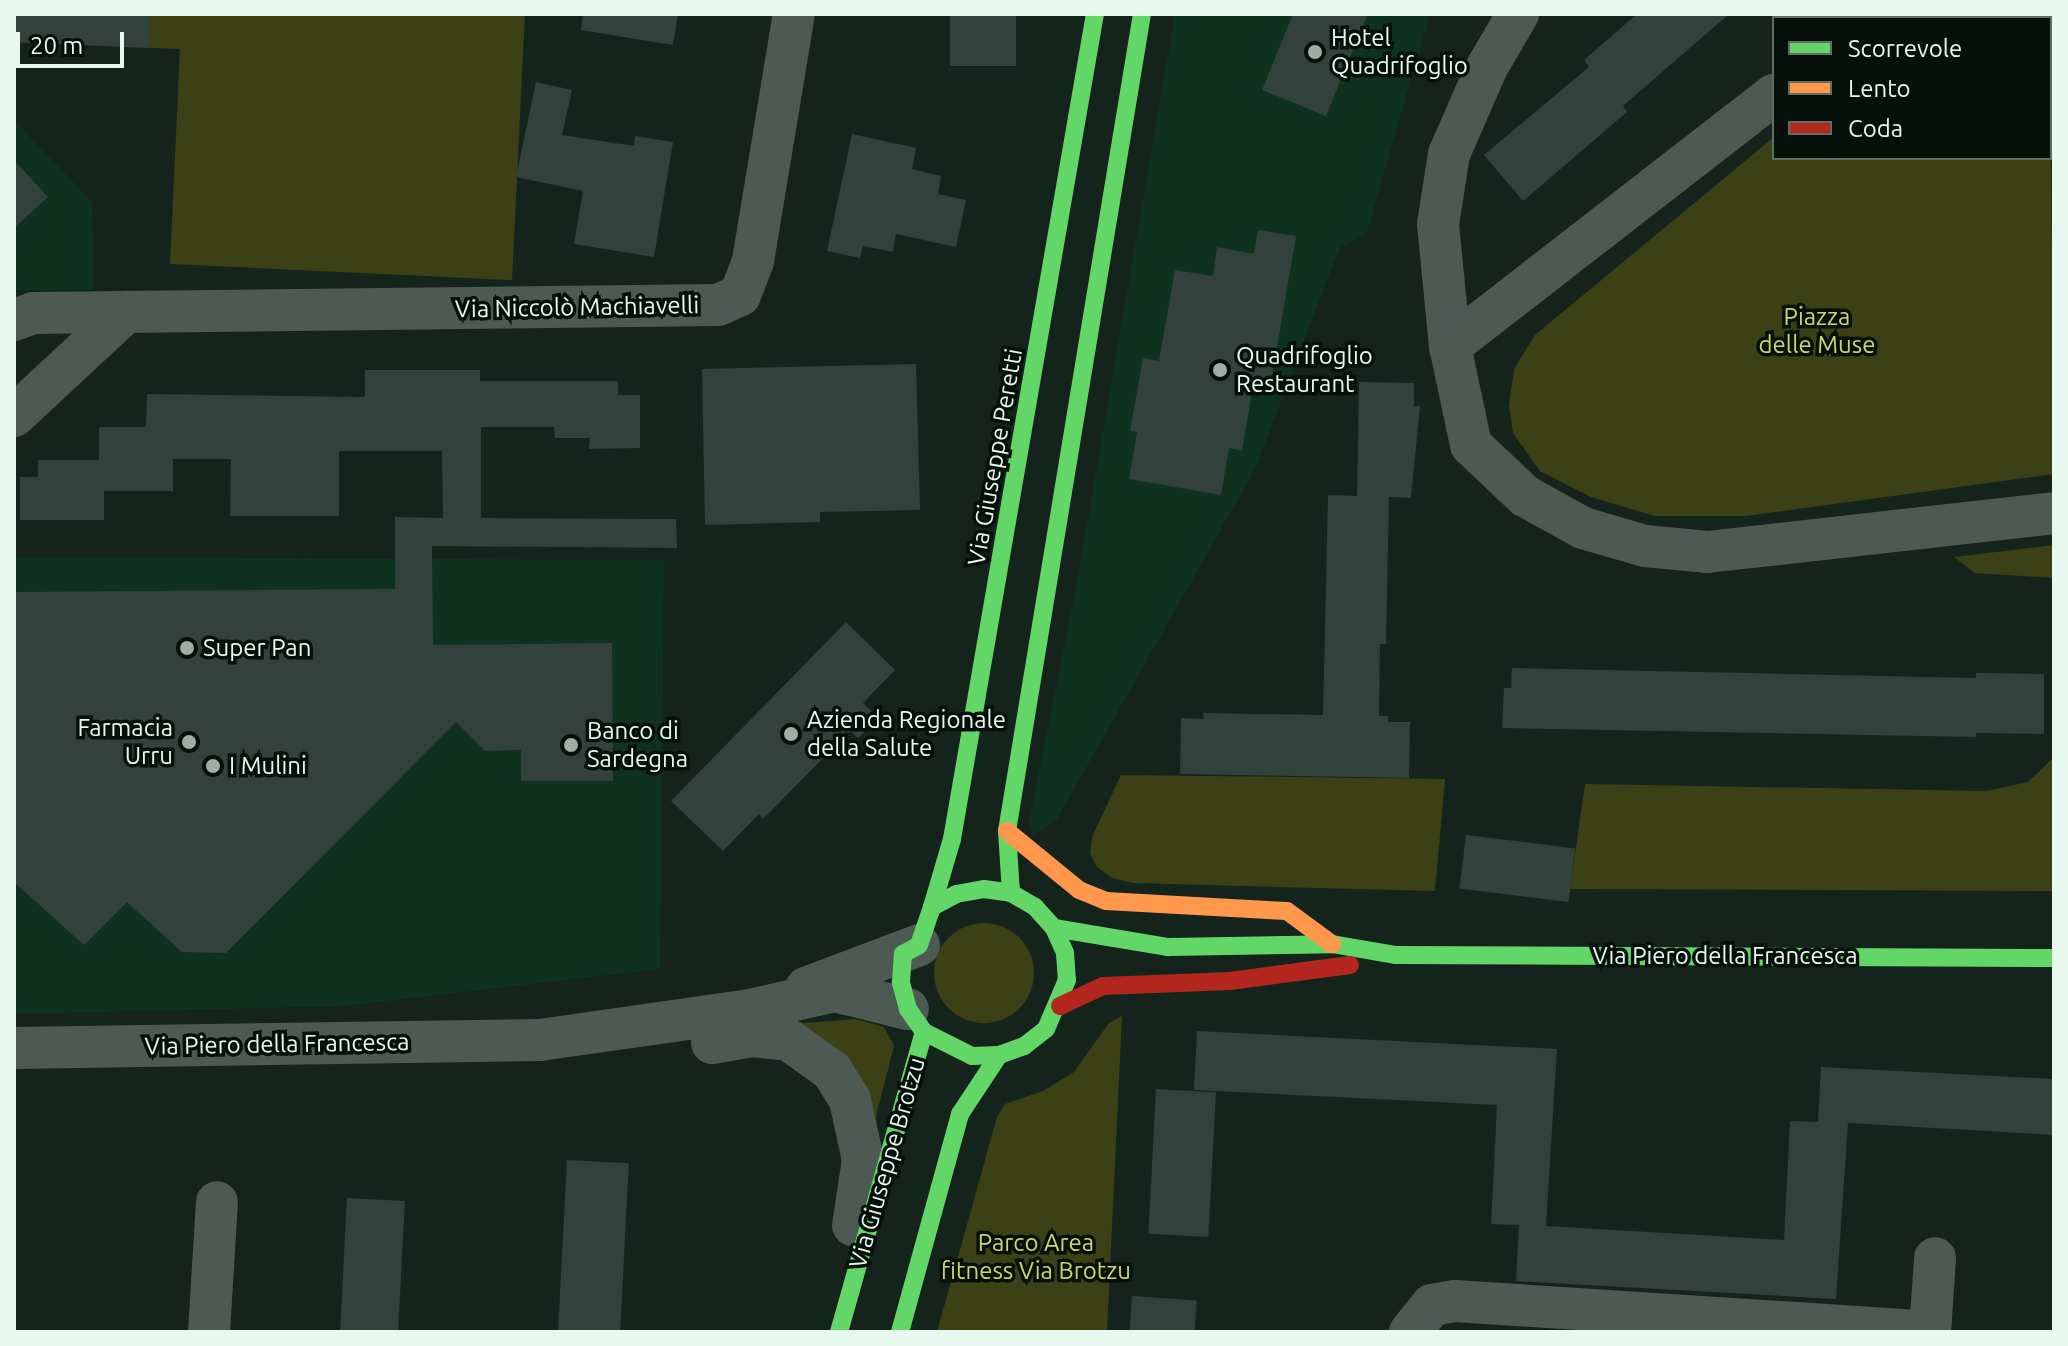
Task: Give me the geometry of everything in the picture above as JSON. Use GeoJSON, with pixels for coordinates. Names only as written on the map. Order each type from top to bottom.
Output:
{"type":"FeatureCollection","features":[{"type":"Feature","properties":{"kind":"street","name":"Via Niccolò Machiavelli"},"geometry":{"type":"LineString","coordinates":[[14,320],[33,313],[718,305],[740,295],[753,261],[794,14]]}},
{"type":"Feature","properties":{"kind":"street","name":"Via Giuseppe Peretti"},"geometry":{"type":"LineString","coordinates":[[926,926],[952,839],[1095,14]]}},
{"type":"Feature","properties":{"kind":"street"},"geometry":{"type":"LineString","coordinates":[[1011,893],[1007,831],[1142,14]]}},
{"type":"Feature","properties":{"kind":"street"},"geometry":{"type":"LineString","coordinates":[[1518,14],[1487,67],[1449,154],[1438,224],[1450,346],[1471,445],[1525,496],[1583,528],[1645,546],[1707,552],[2054,513]]}},
{"type":"Feature","properties":{"kind":"street"},"geometry":{"type":"LineString","coordinates":[[1450,346],[1772,97]]}},
{"type":"Feature","properties":{"kind":"street"},"geometry":{"type":"LineString","coordinates":[[14,416],[126,312]]}},
{"type":"Feature","properties":{"kind":"street"},"geometry":{"type":"LineString","coordinates":[[1007,831],[1079,890],[1106,901],[1287,911],[1332,944]]}},
{"type":"Feature","properties":{"kind":"street"},"geometry":{"type":"LineString","coordinates":[[984,889],[1011,893],[1035,907],[1054,928],[1065,953],[1067,980],[1060,1006],[1046,1029],[1024,1046],[999,1055],[972,1056],[946,1047],[916,1020],[901,982],[903,954],[956,894],[984,889]]}},
{"type":"Feature","properties":{"kind":"street","name":"Via Piero della Francesca"},"geometry":{"type":"LineString","coordinates":[[750,1010],[926,926]]}},
{"type":"Feature","properties":{"kind":"street","name":"Via Piero della Francesca"},"geometry":{"type":"LineString","coordinates":[[1054,928],[1168,947],[1332,944],[1396,955],[2054,958]]}},
{"type":"Feature","properties":{"kind":"street","name":"Via Piero della Francesca"},"geometry":{"type":"LineString","coordinates":[[1060,1006],[1103,986],[1303,975],[1396,955]]}},
{"type":"Feature","properties":{"kind":"street","name":"Via Piero della Francesca"},"geometry":{"type":"LineString","coordinates":[[540,1040],[750,1010],[835,991],[916,1020]]}},
{"type":"Feature","properties":{"kind":"street","name":"Via Giuseppe Brotzu"},"geometry":{"type":"LineString","coordinates":[[844,1314],[916,1020]]}},
{"type":"Feature","properties":{"kind":"street","name":"Via Piero della Francesca"},"geometry":{"type":"LineString","coordinates":[[14,1048],[540,1040],[689,1047],[772,1036],[800,1044],[822,1059]]}},
{"type":"Feature","properties":{"kind":"street"},"geometry":{"type":"LineString","coordinates":[[900,1332],[960,1114],[999,1055]]}},
{"type":"Feature","properties":{"kind":"street","name":"Via Giuseppe Brotzu"},"geometry":{"type":"LineString","coordinates":[[822,1059],[850,1100],[863,1160],[850,1244],[844,1314]]}},
{"type":"Feature","properties":{"kind":"street"},"geometry":{"type":"LineString","coordinates":[[209,1332],[217,1202]]}},
{"type":"Feature","properties":{"kind":"street"},"geometry":{"type":"LineString","coordinates":[[1410,1332],[1432,1305],[1485,1303],[1709,1325],[1929,1332],[1935,1258]]}},
{"type":"Feature","properties":{"kind":"shaded area"},"geometry":{"type":"Polygon","coordinates":[[[1175,14],[1430,14],[1366,235],[1340,247],[1255,469],[1056,821],[1033,835],[1029,821],[1075,594],[1175,14]]]}},
{"type":"Feature","properties":{"kind":"shaded area"},"geometry":{"type":"Polygon","coordinates":[[[14,120],[92,202],[94,290],[14,290],[14,120]]]}},
{"type":"Feature","properties":{"kind":"shaded area"},"geometry":{"type":"Polygon","coordinates":[[[14,557],[664,560],[660,969],[344,1006],[14,1014],[14,557]]]}},
{"type":"Feature","properties":{"kind":"green space"},"geometry":{"type":"Polygon","coordinates":[[[14,14],[525,14],[512,280],[170,264],[180,49],[14,42],[14,14]]]}},
{"type":"Feature","properties":{"kind":"green space","name":"Piazza delle Muse"},"geometry":{"type":"Polygon","coordinates":[[[1772,139],[1772,160],[2051,160],[2054,474],[1746,516],[1655,516],[1591,497],[1540,471],[1513,433],[1509,406],[1514,369],[1535,335],[1772,139]]]}},
{"type":"Feature","properties":{"kind":"green space"},"geometry":{"type":"Polygon","coordinates":[[[2054,545],[2054,578],[1975,573],[1954,557],[2054,545]]]}},
{"type":"Feature","properties":{"kind":"green space"},"geometry":{"type":"Polygon","coordinates":[[[2054,757],[2054,891],[1570,889],[1585,784],[1987,791],[2028,782],[2054,757]]]}},
{"type":"Feature","properties":{"kind":"green space"},"geometry":{"type":"Polygon","coordinates":[[[1121,775],[1445,779],[1435,891],[1133,883],[1112,878],[1097,867],[1090,853],[1092,837],[1121,775]]]}},
{"type":"Feature","properties":{"kind":"green space"},"geometry":{"type":"Polygon","coordinates":[[[984,923],[1012,931],[1026,945],[1034,973],[1026,1001],[1012,1015],[984,1023],[956,1015],[942,1001],[934,973],[942,945],[956,931],[984,923]]]}},
{"type":"Feature","properties":{"kind":"green space","name":"Parco Area fitness Via Brotzu"},"geometry":{"type":"Polygon","coordinates":[[[1122,1016],[1107,1332],[937,1332],[997,1117],[1005,1104],[1043,1091],[1074,1072],[1109,1023],[1122,1016]]]}},
{"type":"Feature","properties":{"kind":"green space"},"geometry":{"type":"Polygon","coordinates":[[[856,1019],[884,1027],[894,1046],[872,1132],[792,1024],[856,1019]]]}},
{"type":"Feature","properties":{"kind":"building"},"geometry":{"type":"Polygon","coordinates":[[[14,14],[150,14],[149,48],[14,42],[14,14]]]}},
{"type":"Feature","properties":{"kind":"building"},"geometry":{"type":"Polygon","coordinates":[[[583,14],[678,14],[673,45],[581,30],[583,14]]]}},
{"type":"Feature","properties":{"kind":"building"},"geometry":{"type":"Polygon","coordinates":[[[950,14],[1016,14],[1016,66],[950,66],[950,14]]]}},
{"type":"Feature","properties":{"kind":"building","name":"Hotel Quadrifoglio"},"geometry":{"type":"Polygon","coordinates":[[[1293,14],[1368,14],[1326,116],[1262,90],[1293,14]]]}},
{"type":"Feature","properties":{"kind":"building"},"geometry":{"type":"Polygon","coordinates":[[[1637,14],[1729,14],[1623,106],[1627,112],[1523,201],[1484,155],[1589,67],[1584,60],[1637,14]]]}},
{"type":"Feature","properties":{"kind":"building"},"geometry":{"type":"Polygon","coordinates":[[[536,82],[572,90],[562,135],[634,146],[635,136],[673,142],[654,257],[574,244],[583,191],[516,177],[536,82]]]}},
{"type":"Feature","properties":{"kind":"building"},"geometry":{"type":"Polygon","coordinates":[[[852,134],[916,148],[912,169],[941,176],[938,194],[966,200],[956,247],[896,234],[893,252],[863,246],[860,258],[827,251],[852,134]]]}},
{"type":"Feature","properties":{"kind":"building"},"geometry":{"type":"Polygon","coordinates":[[[14,160],[48,197],[14,228],[14,160]]]}},
{"type":"Feature","properties":{"kind":"building"},"geometry":{"type":"Polygon","coordinates":[[[1258,230],[1296,236],[1271,383],[1254,380],[1242,451],[1229,448],[1221,495],[1129,479],[1137,432],[1130,431],[1143,358],[1159,361],[1175,270],[1213,276],[1217,247],[1254,254],[1258,230]]]}},
{"type":"Feature","properties":{"kind":"building"},"geometry":{"type":"Polygon","coordinates":[[[916,364],[920,510],[820,512],[820,522],[705,525],[702,369],[916,364]]]}},
{"type":"Feature","properties":{"kind":"building","name":"I Mulini"},"geometry":{"type":"Polygon","coordinates":[[[365,370],[480,370],[480,381],[618,381],[618,395],[640,395],[640,448],[589,449],[590,438],[555,438],[554,427],[481,427],[481,518],[676,519],[677,548],[432,546],[433,645],[612,643],[613,781],[521,781],[521,750],[485,751],[456,722],[226,953],[182,952],[127,902],[84,945],[14,882],[14,592],[395,589],[395,517],[443,518],[442,451],[339,451],[339,516],[230,516],[231,459],[173,459],[173,491],[104,491],[104,520],[20,520],[20,477],[38,477],[38,460],[99,460],[99,427],[146,427],[147,394],[365,397],[365,370]]]}},
{"type":"Feature","properties":{"kind":"building"},"geometry":{"type":"Polygon","coordinates":[[[1359,382],[1414,383],[1414,406],[1420,406],[1411,498],[1389,497],[1386,644],[1380,644],[1379,716],[1388,716],[1388,722],[1410,722],[1409,778],[1180,774],[1181,718],[1204,719],[1203,713],[1323,715],[1328,495],[1357,496],[1359,382]]]}},
{"type":"Feature","properties":{"kind":"building","name":"Azienda Regionale della Salute"},"geometry":{"type":"Polygon","coordinates":[[[846,622],[895,670],[863,703],[878,718],[858,738],[850,731],[763,819],[759,814],[723,851],[671,801],[846,622]]]}},
{"type":"Feature","properties":{"kind":"building"},"geometry":{"type":"Polygon","coordinates":[[[1512,668],[1976,678],[1976,673],[2044,674],[2044,734],[1976,733],[1976,737],[1502,728],[1504,688],[1511,688],[1512,668]]]}},
{"type":"Feature","properties":{"kind":"building"},"geometry":{"type":"Polygon","coordinates":[[[1466,835],[1575,848],[1569,902],[1459,889],[1466,835]]]}},
{"type":"Feature","properties":{"kind":"building"},"geometry":{"type":"Polygon","coordinates":[[[1197,1031],[1557,1049],[1546,1226],[1784,1240],[1790,1121],[1818,1122],[1821,1067],[2054,1079],[2054,1135],[1848,1123],[1836,1299],[1516,1281],[1519,1225],[1491,1224],[1497,1105],[1194,1090],[1197,1031]]]}},
{"type":"Feature","properties":{"kind":"building"},"geometry":{"type":"Polygon","coordinates":[[[1156,1089],[1216,1092],[1208,1237],[1148,1234],[1156,1089]]]}},
{"type":"Feature","properties":{"kind":"building"},"geometry":{"type":"Polygon","coordinates":[[[567,1160],[629,1163],[620,1332],[558,1332],[567,1160]]]}},
{"type":"Feature","properties":{"kind":"building"},"geometry":{"type":"Polygon","coordinates":[[[347,1198],[405,1201],[398,1332],[340,1332],[347,1198]]]}},
{"type":"Feature","properties":{"kind":"building"},"geometry":{"type":"Polygon","coordinates":[[[1132,1296],[1197,1301],[1195,1332],[1129,1332],[1132,1296]]]}},
{"type":"Feature","properties":{"kind":"traffic: fast"},"geometry":{"type":"LineString","coordinates":[[932,907],[952,839],[1095,14]]}},
{"type":"Feature","properties":{"kind":"traffic: fast"},"geometry":{"type":"LineString","coordinates":[[1011,893],[1007,831],[1142,14]]}},
{"type":"Feature","properties":{"kind":"traffic: fast"},"geometry":{"type":"LineString","coordinates":[[984,889],[1011,893],[1035,907],[1054,928],[1065,953],[1067,980],[1046,1029],[1024,1046],[999,1055],[972,1056],[924,1032],[908,1009],[901,982],[903,954],[919,945],[932,907],[956,894],[984,889]]}},
{"type":"Feature","properties":{"kind":"traffic: fast"},"geometry":{"type":"LineString","coordinates":[[1054,928],[1168,947],[1332,944],[1396,955],[2054,958]]}},
{"type":"Feature","properties":{"kind":"traffic: fast"},"geometry":{"type":"LineString","coordinates":[[839,1332],[924,1032]]}},
{"type":"Feature","properties":{"kind":"traffic: fast"},"geometry":{"type":"LineString","coordinates":[[900,1332],[960,1114],[999,1055]]}},
{"type":"Feature","properties":{"kind":"traffic: slow"},"geometry":{"type":"LineString","coordinates":[[1007,831],[1079,890],[1106,901],[1287,911],[1332,944]]}},
{"type":"Feature","properties":{"kind":"traffic: jam"},"geometry":{"type":"LineString","coordinates":[[1060,1006],[1103,986],[1230,981],[1350,965]]}},
{"type":"Feature","properties":{"kind":"place","name":"Hotel Quadrifoglio"},"geometry":{"type":"Point","coordinates":[1315,52]}},
{"type":"Feature","properties":{"kind":"place","name":"Quadrifoglio Restaurant"},"geometry":{"type":"Point","coordinates":[1220,370]}},
{"type":"Feature","properties":{"kind":"place","name":"Super Pan"},"geometry":{"type":"Point","coordinates":[187,648]}},
{"type":"Feature","properties":{"kind":"place","name":"Azienda Regionale della Salute"},"geometry":{"type":"Point","coordinates":[791,734]}},
{"type":"Feature","properties":{"kind":"place","name":"Farmacia Urru"},"geometry":{"type":"Point","coordinates":[189,742]}},
{"type":"Feature","properties":{"kind":"place","name":"Banco di Sardegna"},"geometry":{"type":"Point","coordinates":[571,745]}},
{"type":"Feature","properties":{"kind":"place","name":"I Mulini"},"geometry":{"type":"Point","coordinates":[213,766]}}]}
